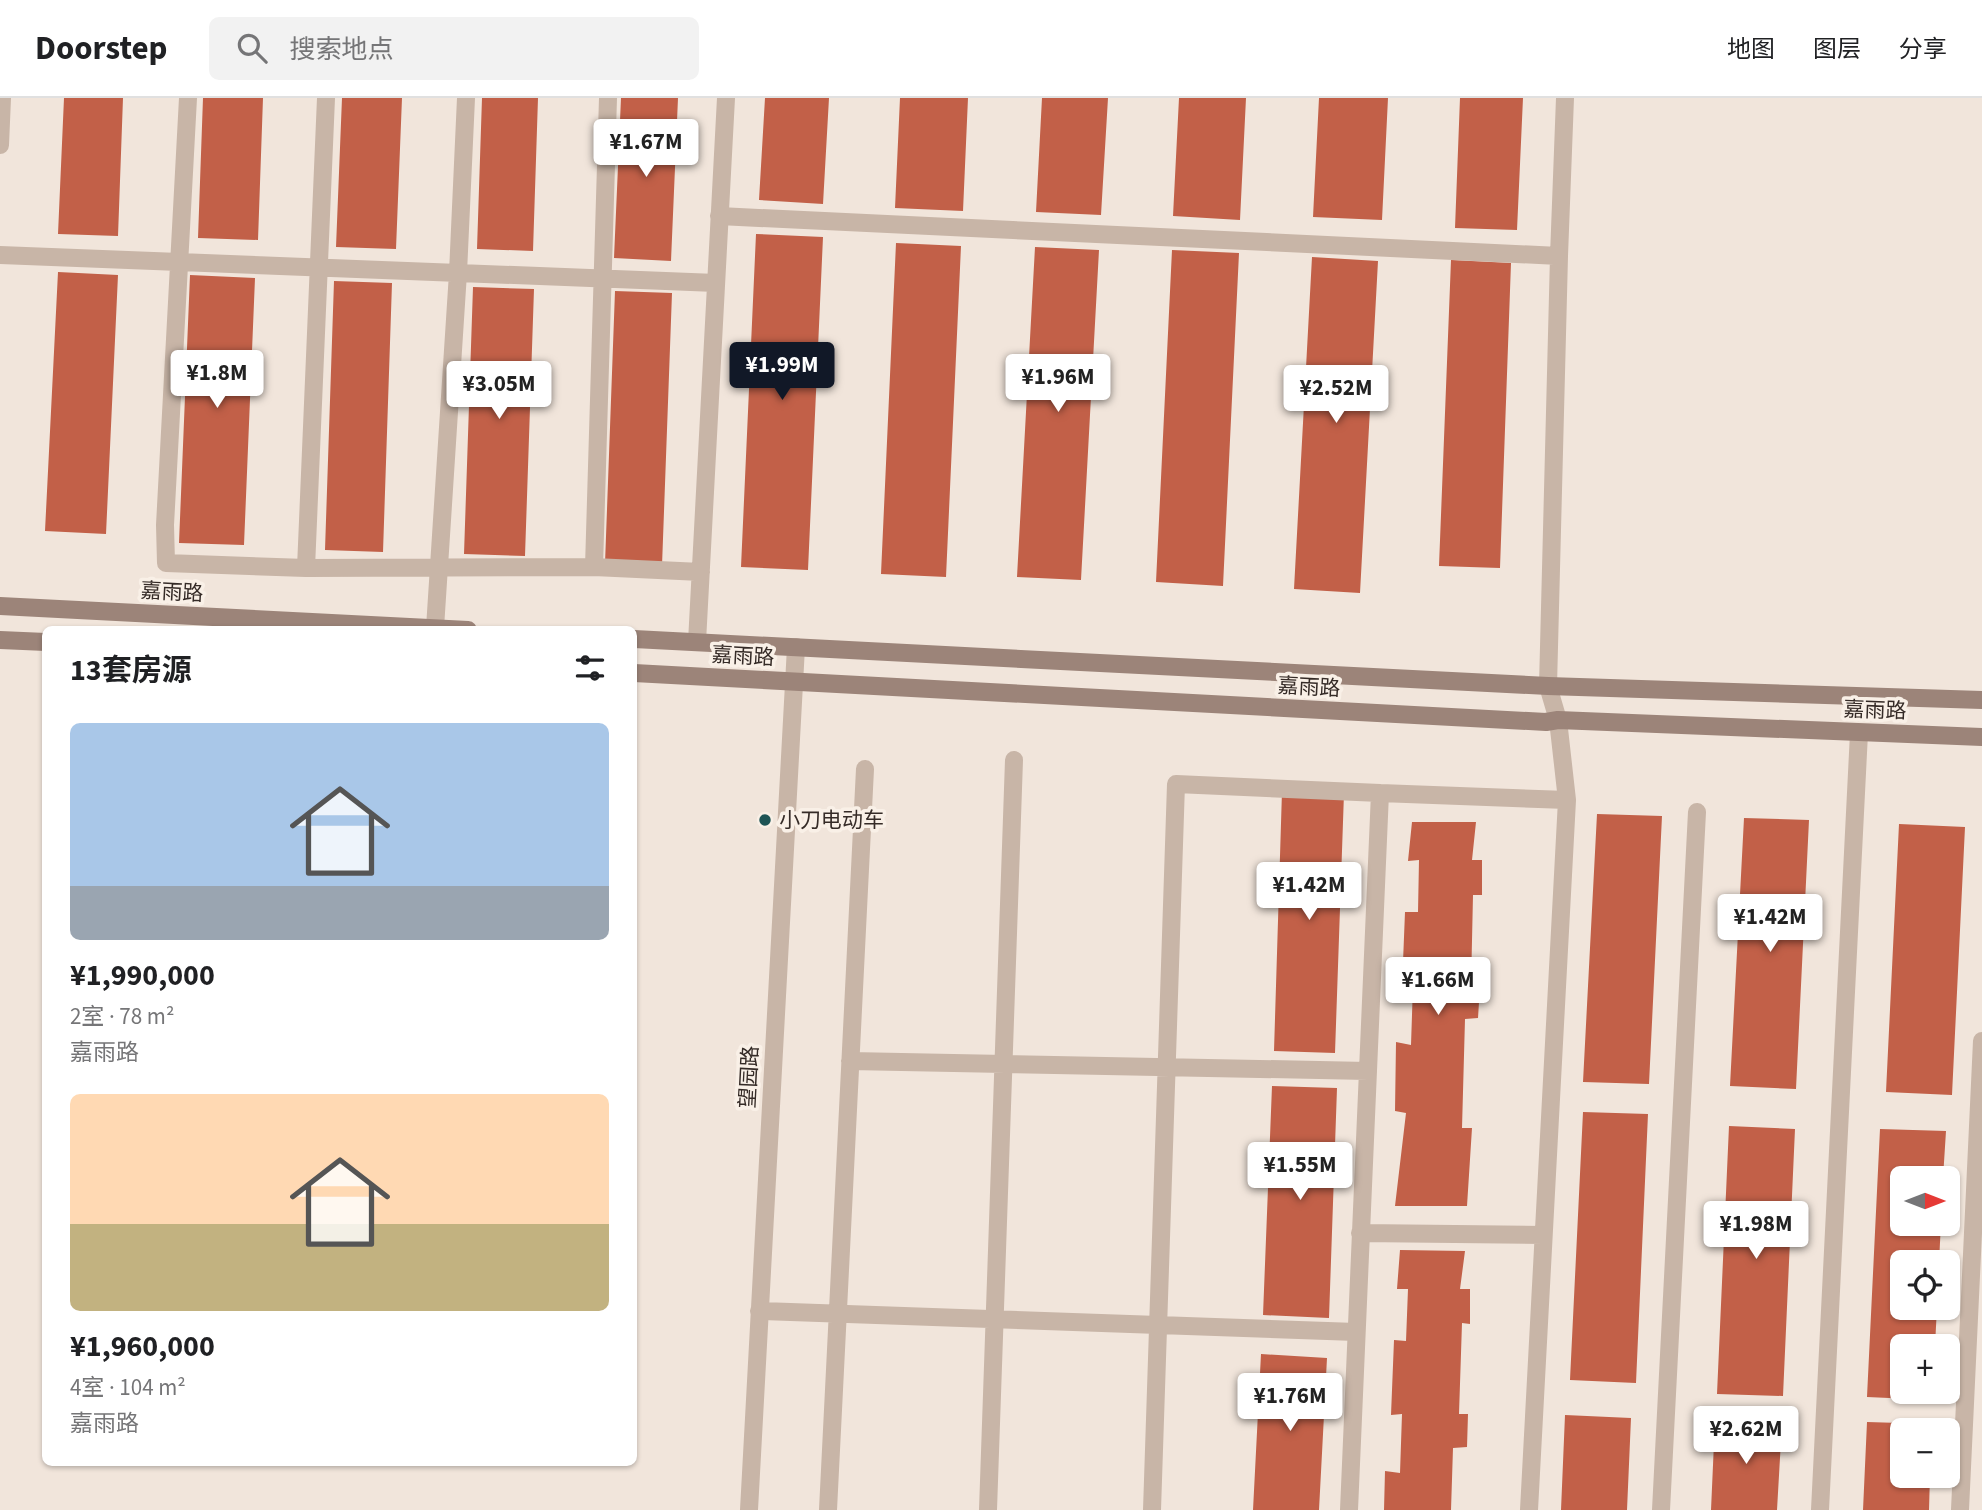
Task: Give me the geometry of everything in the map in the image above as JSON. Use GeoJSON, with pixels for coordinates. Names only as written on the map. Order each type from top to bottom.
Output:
{"type":"FeatureCollection","features":[{"type":"Feature","properties":{"kind":"main road","name":"嘉雨路"},"geometry":{"type":"LineString","coordinates":[[0,606],[395,626]]}},
{"type":"Feature","properties":{"kind":"main road","name":"嘉雨路"},"geometry":{"type":"LineString","coordinates":[[637,639],[1548,686],[1982,700]]}},
{"type":"Feature","properties":{"kind":"main road"},"geometry":{"type":"LineString","coordinates":[[0,640],[42,642]]}},
{"type":"Feature","properties":{"kind":"main road","name":"嘉雨路"},"geometry":{"type":"LineString","coordinates":[[637,673],[1537,722],[1558,720],[1982,737]]}},
{"type":"Feature","properties":{"kind":"street"},"geometry":{"type":"LineString","coordinates":[[0,145],[2,98]]}},
{"type":"Feature","properties":{"kind":"street"},"geometry":{"type":"LineString","coordinates":[[188,98],[165,526],[166,563],[306,568],[594,567],[701,572]]}},
{"type":"Feature","properties":{"kind":"street"},"geometry":{"type":"LineString","coordinates":[[306,568],[326,98]]}},
{"type":"Feature","properties":{"kind":"street"},"geometry":{"type":"LineString","coordinates":[[435,626],[458,273],[466,98]]}},
{"type":"Feature","properties":{"kind":"street"},"geometry":{"type":"LineString","coordinates":[[594,567],[608,98]]}},
{"type":"Feature","properties":{"kind":"street"},"geometry":{"type":"LineString","coordinates":[[697,642],[726,98]]}},
{"type":"Feature","properties":{"kind":"street"},"geometry":{"type":"LineString","coordinates":[[1529,1510],[1567,800],[1558,720],[1548,686],[1565,98]]}},
{"type":"Feature","properties":{"kind":"street"},"geometry":{"type":"LineString","coordinates":[[719,216],[1559,256]]}},
{"type":"Feature","properties":{"kind":"street"},"geometry":{"type":"LineString","coordinates":[[0,255],[716,283]]}},
{"type":"Feature","properties":{"kind":"street","name":"望园路"},"geometry":{"type":"LineString","coordinates":[[749,1510],[796,647]]}},
{"type":"Feature","properties":{"kind":"street"},"geometry":{"type":"LineString","coordinates":[[1820,1510],[1859,733]]}},
{"type":"Feature","properties":{"kind":"street"},"geometry":{"type":"LineString","coordinates":[[988,1510],[1014,760]]}},
{"type":"Feature","properties":{"kind":"street"},"geometry":{"type":"LineString","coordinates":[[828,1510],[865,769]]}},
{"type":"Feature","properties":{"kind":"street"},"geometry":{"type":"LineString","coordinates":[[1152,1510],[1176,784],[1567,800]]}},
{"type":"Feature","properties":{"kind":"street"},"geometry":{"type":"LineString","coordinates":[[1349,1510],[1380,793]]}},
{"type":"Feature","properties":{"kind":"street"},"geometry":{"type":"LineString","coordinates":[[1661,1510],[1697,812]]}},
{"type":"Feature","properties":{"kind":"street"},"geometry":{"type":"LineString","coordinates":[[1960,1510],[1982,1041]]}},
{"type":"Feature","properties":{"kind":"street"},"geometry":{"type":"LineString","coordinates":[[850,1061],[1368,1070]]}},
{"type":"Feature","properties":{"kind":"street"},"geometry":{"type":"LineString","coordinates":[[1360,1233],[1543,1235]]}},
{"type":"Feature","properties":{"kind":"street"},"geometry":{"type":"LineString","coordinates":[[760,1311],[1356,1332]]}},
{"type":"Feature","properties":{"kind":"building"},"geometry":{"type":"Polygon","coordinates":[[[64,98],[123,98],[118,236],[58,234],[64,98]]]}},
{"type":"Feature","properties":{"kind":"building"},"geometry":{"type":"Polygon","coordinates":[[[203,98],[263,98],[258,240],[198,238],[203,98]]]}},
{"type":"Feature","properties":{"kind":"building"},"geometry":{"type":"Polygon","coordinates":[[[342,98],[402,98],[396,249],[336,247],[342,98]]]}},
{"type":"Feature","properties":{"kind":"building"},"geometry":{"type":"Polygon","coordinates":[[[482,98],[538,98],[533,251],[477,249],[482,98]]]}},
{"type":"Feature","properties":{"kind":"building"},"geometry":{"type":"Polygon","coordinates":[[[621,98],[678,98],[671,261],[614,258],[621,98]]]}},
{"type":"Feature","properties":{"kind":"building"},"geometry":{"type":"Polygon","coordinates":[[[765,98],[829,98],[823,204],[759,200],[765,98]]]}},
{"type":"Feature","properties":{"kind":"building"},"geometry":{"type":"Polygon","coordinates":[[[900,98],[968,98],[963,211],[895,208],[900,98]]]}},
{"type":"Feature","properties":{"kind":"building"},"geometry":{"type":"Polygon","coordinates":[[[1042,98],[1108,98],[1101,215],[1036,212],[1042,98]]]}},
{"type":"Feature","properties":{"kind":"building"},"geometry":{"type":"Polygon","coordinates":[[[1179,98],[1246,98],[1240,220],[1173,216],[1179,98]]]}},
{"type":"Feature","properties":{"kind":"building"},"geometry":{"type":"Polygon","coordinates":[[[1319,98],[1388,98],[1382,220],[1313,217],[1319,98]]]}},
{"type":"Feature","properties":{"kind":"building"},"geometry":{"type":"Polygon","coordinates":[[[1460,98],[1523,98],[1517,230],[1455,228],[1460,98]]]}},
{"type":"Feature","properties":{"kind":"building"},"geometry":{"type":"Polygon","coordinates":[[[756,234],[823,237],[808,570],[741,567],[756,234]]]}},
{"type":"Feature","properties":{"kind":"building"},"geometry":{"type":"Polygon","coordinates":[[[896,243],[961,246],[946,577],[881,574],[896,243]]]}},
{"type":"Feature","properties":{"kind":"building"},"geometry":{"type":"Polygon","coordinates":[[[1035,247],[1099,250],[1081,580],[1017,577],[1035,247]]]}},
{"type":"Feature","properties":{"kind":"building"},"geometry":{"type":"Polygon","coordinates":[[[1172,250],[1239,253],[1223,586],[1156,582],[1172,250]]]}},
{"type":"Feature","properties":{"kind":"building"},"geometry":{"type":"Polygon","coordinates":[[[1312,257],[1378,261],[1360,593],[1294,589],[1312,257]]]}},
{"type":"Feature","properties":{"kind":"building"},"geometry":{"type":"Polygon","coordinates":[[[1451,260],[1511,263],[1500,568],[1439,566],[1451,260]]]}},
{"type":"Feature","properties":{"kind":"building"},"geometry":{"type":"Polygon","coordinates":[[[58,272],[118,275],[106,534],[45,531],[58,272]]]}},
{"type":"Feature","properties":{"kind":"building"},"geometry":{"type":"Polygon","coordinates":[[[190,275],[255,278],[244,545],[179,543],[190,275]]]}},
{"type":"Feature","properties":{"kind":"building"},"geometry":{"type":"Polygon","coordinates":[[[334,281],[392,283],[383,552],[325,550],[334,281]]]}},
{"type":"Feature","properties":{"kind":"building"},"geometry":{"type":"Polygon","coordinates":[[[473,287],[534,289],[525,556],[464,554],[473,287]]]}},
{"type":"Feature","properties":{"kind":"building"},"geometry":{"type":"Polygon","coordinates":[[[615,291],[672,293],[662,566],[605,564],[615,291]]]}},
{"type":"Feature","properties":{"kind":"building"},"geometry":{"type":"Polygon","coordinates":[[[1282,791],[1344,793],[1335,1053],[1274,1051],[1282,791]]]}},
{"type":"Feature","properties":{"kind":"building"},"geometry":{"type":"Polygon","coordinates":[[[1597,814],[1662,816],[1649,1084],[1583,1082],[1597,814]]]}},
{"type":"Feature","properties":{"kind":"building"},"geometry":{"type":"Polygon","coordinates":[[[1744,818],[1809,820],[1796,1089],[1730,1086],[1744,818]]]}},
{"type":"Feature","properties":{"kind":"building"},"geometry":{"type":"Polygon","coordinates":[[[1412,822],[1476,822],[1472,860],[1482,860],[1482,895],[1473,895],[1471,986],[1480,986],[1478,1018],[1465,1019],[1462,1128],[1472,1128],[1467,1206],[1395,1206],[1406,1113],[1395,1111],[1396,1042],[1411,1045],[1413,985],[1402,987],[1405,912],[1418,912],[1419,860],[1408,861],[1412,822]]]}},
{"type":"Feature","properties":{"kind":"building"},"geometry":{"type":"Polygon","coordinates":[[[1899,824],[1965,827],[1952,1095],[1886,1092],[1899,824]]]}},
{"type":"Feature","properties":{"kind":"building"},"geometry":{"type":"Polygon","coordinates":[[[1272,1086],[1337,1088],[1329,1318],[1263,1315],[1272,1086]]]}},
{"type":"Feature","properties":{"kind":"building"},"geometry":{"type":"Polygon","coordinates":[[[1583,1112],[1648,1114],[1636,1383],[1570,1380],[1583,1112]]]}},
{"type":"Feature","properties":{"kind":"building"},"geometry":{"type":"Polygon","coordinates":[[[1729,1126],[1795,1129],[1783,1396],[1717,1394],[1729,1126]]]}},
{"type":"Feature","properties":{"kind":"building"},"geometry":{"type":"Polygon","coordinates":[[[1880,1129],[1946,1131],[1944,1166],[1890,1166],[1890,1236],[1940,1236],[1940,1250],[1890,1250],[1890,1320],[1936,1320],[1936,1334],[1890,1334],[1890,1398],[1867,1397],[1880,1129]]]}},
{"type":"Feature","properties":{"kind":"building"},"geometry":{"type":"Polygon","coordinates":[[[1400,1250],[1465,1251],[1460,1289],[1470,1289],[1470,1324],[1462,1323],[1459,1414],[1468,1414],[1467,1447],[1453,1448],[1451,1510],[1384,1510],[1385,1471],[1400,1473],[1402,1414],[1391,1415],[1394,1340],[1406,1341],[1408,1289],[1397,1289],[1400,1250]]]}},
{"type":"Feature","properties":{"kind":"building"},"geometry":{"type":"Polygon","coordinates":[[[1261,1354],[1327,1358],[1319,1510],[1253,1510],[1261,1354]]]}},
{"type":"Feature","properties":{"kind":"building"},"geometry":{"type":"Polygon","coordinates":[[[1565,1415],[1631,1418],[1627,1510],[1561,1510],[1565,1415]]]}},
{"type":"Feature","properties":{"kind":"building"},"geometry":{"type":"Polygon","coordinates":[[[1715,1420],[1782,1423],[1777,1510],[1711,1510],[1715,1420]]]}},
{"type":"Feature","properties":{"kind":"building"},"geometry":{"type":"Polygon","coordinates":[[[1867,1422],[1890,1423],[1890,1488],[1930,1488],[1929,1510],[1863,1510],[1867,1422]]]}},
{"type":"Feature","properties":{"kind":"place","name":"小刀电动车"},"geometry":{"type":"Point","coordinates":[765,820]}}]}
